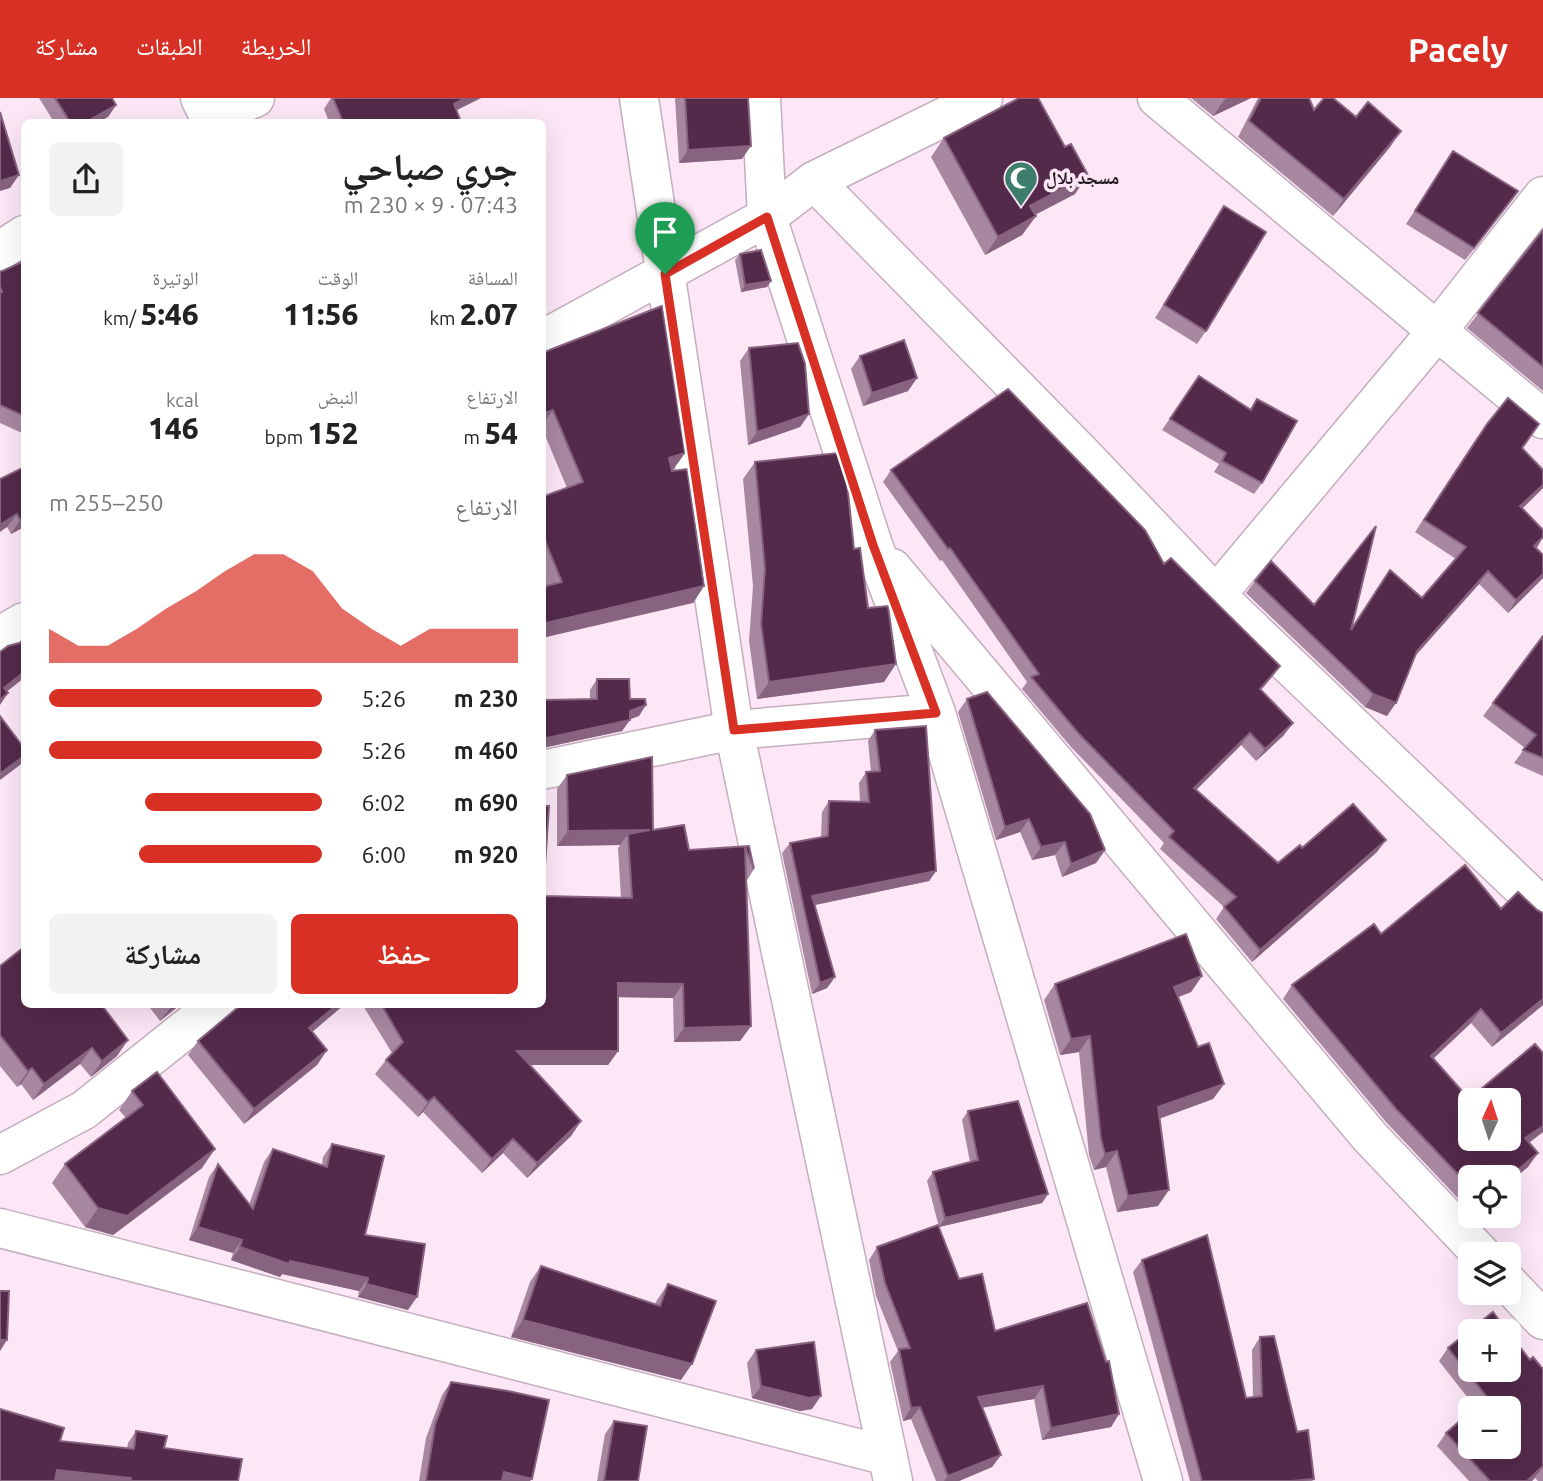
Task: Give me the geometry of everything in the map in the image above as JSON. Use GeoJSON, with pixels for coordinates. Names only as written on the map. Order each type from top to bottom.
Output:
{"type":"FeatureCollection","features":[{"type":"Feature","properties":{"kind":"street"},"geometry":{"type":"LineString","coordinates":[[203,112],[255,98]]}},
{"type":"Feature","properties":{"kind":"street"},"geometry":{"type":"LineString","coordinates":[[0,1228],[891,1469],[734,730],[639,98]]}},
{"type":"Feature","properties":{"kind":"street"},"geometry":{"type":"LineString","coordinates":[[761,98],[767,217],[873,545],[936,713],[1163,1481]]}},
{"type":"Feature","properties":{"kind":"street"},"geometry":{"type":"LineString","coordinates":[[546,338],[767,217],[814,180],[983,98]]}},
{"type":"Feature","properties":{"kind":"street"},"geometry":{"type":"LineString","coordinates":[[1157,98],[1543,419]]}},
{"type":"Feature","properties":{"kind":"street"},"geometry":{"type":"LineString","coordinates":[[814,180],[1216,595],[1543,908]]}},
{"type":"Feature","properties":{"kind":"street"},"geometry":{"type":"LineString","coordinates":[[1216,595],[1437,331],[1543,196]]}},
{"type":"Feature","properties":{"kind":"street"},"geometry":{"type":"LineString","coordinates":[[0,251],[21,238]]}},
{"type":"Feature","properties":{"kind":"street"},"geometry":{"type":"LineString","coordinates":[[873,545],[1370,1137],[1470,1242]]}},
{"type":"Feature","properties":{"kind":"street"},"geometry":{"type":"LineString","coordinates":[[0,636],[21,624]]}},
{"type":"Feature","properties":{"kind":"street"},"geometry":{"type":"LineString","coordinates":[[546,769],[734,730],[936,713]]}},
{"type":"Feature","properties":{"kind":"street"},"geometry":{"type":"LineString","coordinates":[[0,1155],[84,1110],[212,1008]]}},
{"type":"Feature","properties":{"kind":"street"},"geometry":{"type":"LineString","coordinates":[[1521,1297],[1543,1320]]}},
{"type":"Feature","properties":{"kind":"building"},"geometry":{"type":"Polygon","coordinates":[[[55,98],[112,98],[116,105],[91,119],[68,119],[55,98]]]}},
{"type":"Feature","properties":{"kind":"building"},"geometry":{"type":"Polygon","coordinates":[[[333,98],[465,98],[454,104],[460,119],[342,119],[333,98]]]}},
{"type":"Feature","properties":{"kind":"building"},"geometry":{"type":"Polygon","coordinates":[[[685,98],[748,98],[751,146],[688,150],[685,98]]]}},
{"type":"Feature","properties":{"kind":"building"},"geometry":{"type":"Polygon","coordinates":[[[1019,98],[1038,98],[1065,147],[1071,144],[1088,175],[1030,206],[1036,216],[998,237],[944,138],[1019,98]]]}},
{"type":"Feature","properties":{"kind":"building"},"geometry":{"type":"Polygon","coordinates":[[[1261,98],[1309,98],[1314,110],[1324,98],[1333,98],[1356,117],[1368,102],[1401,131],[1344,199],[1249,121],[1261,98]]]}},
{"type":"Feature","properties":{"kind":"building"},"geometry":{"type":"Polygon","coordinates":[[[0,112],[19,175],[0,181],[0,112]]]}},
{"type":"Feature","properties":{"kind":"building"},"geometry":{"type":"Polygon","coordinates":[[[1453,151],[1518,191],[1474,248],[1415,211],[1453,151]]]}},
{"type":"Feature","properties":{"kind":"building"},"geometry":{"type":"Polygon","coordinates":[[[1224,206],[1266,232],[1206,331],[1164,305],[1224,206]]]}},
{"type":"Feature","properties":{"kind":"building"},"geometry":{"type":"Polygon","coordinates":[[[1543,230],[1543,367],[1478,313],[1543,230]]]}},
{"type":"Feature","properties":{"kind":"building"},"geometry":{"type":"Polygon","coordinates":[[[761,250],[771,281],[745,285],[740,254],[761,250]]]}},
{"type":"Feature","properties":{"kind":"building"},"geometry":{"type":"Polygon","coordinates":[[[21,262],[21,415],[0,405],[0,272],[21,262]]]}},
{"type":"Feature","properties":{"kind":"building"},"geometry":{"type":"Polygon","coordinates":[[[662,306],[685,453],[669,458],[672,471],[687,469],[704,586],[546,623],[546,586],[562,582],[546,543],[546,496],[583,482],[553,410],[546,413],[546,351],[662,306]]]}},
{"type":"Feature","properties":{"kind":"building"},"geometry":{"type":"Polygon","coordinates":[[[904,340],[917,378],[872,393],[860,356],[904,340]]]}},
{"type":"Feature","properties":{"kind":"building"},"geometry":{"type":"Polygon","coordinates":[[[798,343],[805,364],[809,414],[757,432],[749,348],[798,343]]]}},
{"type":"Feature","properties":{"kind":"building"},"geometry":{"type":"Polygon","coordinates":[[[1199,376],[1251,410],[1257,399],[1297,421],[1262,483],[1222,461],[1226,453],[1170,419],[1199,376]]]}},
{"type":"Feature","properties":{"kind":"building"},"geometry":{"type":"Polygon","coordinates":[[[1008,389],[1145,530],[1164,564],[1171,558],[1280,666],[1260,689],[1293,723],[1265,749],[1250,733],[1194,788],[1278,863],[1300,845],[1302,848],[1353,804],[1386,840],[1260,950],[1224,907],[1236,897],[1169,837],[1174,831],[1079,734],[1031,677],[1039,674],[891,470],[1008,389]]]}},
{"type":"Feature","properties":{"kind":"building"},"geometry":{"type":"Polygon","coordinates":[[[1508,398],[1539,424],[1522,448],[1543,470],[1543,485],[1520,506],[1543,530],[1543,537],[1534,546],[1543,555],[1543,574],[1516,600],[1488,571],[1417,651],[1396,703],[1373,694],[1255,581],[1271,561],[1314,605],[1376,526],[1351,630],[1390,570],[1422,598],[1466,547],[1424,520],[1487,424],[1508,398]]]}},
{"type":"Feature","properties":{"kind":"building"},"geometry":{"type":"Polygon","coordinates":[[[838,453],[847,483],[854,549],[860,548],[868,608],[888,606],[896,664],[769,682],[761,624],[765,569],[755,462],[838,453]]]}},
{"type":"Feature","properties":{"kind":"building"},"geometry":{"type":"Polygon","coordinates":[[[21,468],[21,520],[17,514],[0,525],[0,479],[21,468]]]}},
{"type":"Feature","properties":{"kind":"building"},"geometry":{"type":"Polygon","coordinates":[[[1543,636],[1543,758],[1523,750],[1536,735],[1493,703],[1543,636]]]}},
{"type":"Feature","properties":{"kind":"building"},"geometry":{"type":"Polygon","coordinates":[[[21,642],[21,674],[4,688],[8,693],[0,700],[0,652],[21,642]]]}},
{"type":"Feature","properties":{"kind":"building"},"geometry":{"type":"Polygon","coordinates":[[[597,679],[629,679],[630,699],[645,699],[646,705],[630,711],[630,720],[546,738],[546,700],[597,699],[597,679]]]}},
{"type":"Feature","properties":{"kind":"building"},"geometry":{"type":"Polygon","coordinates":[[[987,692],[1090,814],[1105,850],[1071,864],[1065,842],[1041,847],[1029,819],[1005,827],[967,699],[987,692]]]}},
{"type":"Feature","properties":{"kind":"building"},"geometry":{"type":"Polygon","coordinates":[[[0,716],[21,744],[21,758],[1,773],[0,716]]]}},
{"type":"Feature","properties":{"kind":"building"},"geometry":{"type":"Polygon","coordinates":[[[926,726],[936,871],[812,896],[835,977],[820,983],[790,843],[828,836],[829,801],[869,802],[866,772],[880,771],[875,730],[926,726]]]}},
{"type":"Feature","properties":{"kind":"building"},"geometry":{"type":"Polygon","coordinates":[[[652,757],[653,830],[684,825],[689,850],[749,846],[754,869],[745,847],[751,1026],[684,1028],[683,984],[618,983],[618,1051],[517,1051],[581,1121],[537,1163],[513,1139],[492,1159],[434,1097],[428,1102],[386,1060],[403,1042],[383,1008],[546,1008],[546,896],[632,898],[628,834],[650,830],[568,831],[567,775],[652,757]]]}},
{"type":"Feature","properties":{"kind":"building"},"geometry":{"type":"Polygon","coordinates":[[[546,806],[549,806],[546,851],[546,806]]]}},
{"type":"Feature","properties":{"kind":"building"},"geometry":{"type":"Polygon","coordinates":[[[1465,865],[1501,909],[1518,892],[1543,913],[1543,999],[1501,1033],[1481,1009],[1431,1056],[1459,1088],[1458,1152],[1521,1152],[1521,1088],[1482,1088],[1535,1044],[1543,1053],[1543,1126],[1525,1138],[1538,1153],[1521,1167],[1521,1165],[1458,1165],[1458,1174],[1396,1109],[1292,985],[1374,924],[1381,934],[1465,865]]]}},
{"type":"Feature","properties":{"kind":"building"},"geometry":{"type":"Polygon","coordinates":[[[1186,934],[1202,976],[1174,987],[1198,1047],[1209,1043],[1224,1084],[1158,1107],[1169,1190],[1128,1196],[1117,1151],[1105,1154],[1101,1139],[1090,1036],[1071,1039],[1055,984],[1186,934]]]}},
{"type":"Feature","properties":{"kind":"building"},"geometry":{"type":"Polygon","coordinates":[[[21,949],[21,1008],[104,1008],[128,1040],[102,1061],[92,1048],[44,1084],[32,1068],[28,1071],[0,1035],[0,966],[21,949]]]}},
{"type":"Feature","properties":{"kind":"building"},"geometry":{"type":"Polygon","coordinates":[[[237,1008],[333,1008],[309,1028],[327,1050],[254,1109],[198,1041],[237,1008]]]}},
{"type":"Feature","properties":{"kind":"building"},"geometry":{"type":"Polygon","coordinates":[[[157,1072],[215,1149],[127,1216],[98,1208],[65,1164],[143,1105],[132,1091],[157,1072]]]}},
{"type":"Feature","properties":{"kind":"building"},"geometry":{"type":"Polygon","coordinates":[[[1018,1101],[1048,1194],[945,1218],[933,1172],[978,1160],[968,1111],[1018,1101]]]}},
{"type":"Feature","properties":{"kind":"building"},"geometry":{"type":"Polygon","coordinates":[[[332,1144],[384,1156],[365,1235],[425,1244],[417,1297],[367,1284],[368,1278],[290,1261],[289,1264],[240,1247],[242,1240],[198,1227],[218,1164],[253,1209],[273,1149],[327,1167],[332,1144]]]}},
{"type":"Feature","properties":{"kind":"building"},"geometry":{"type":"Polygon","coordinates":[[[938,1225],[959,1279],[982,1274],[995,1331],[1087,1303],[1106,1362],[1109,1361],[1119,1414],[1051,1428],[1043,1386],[978,1397],[1001,1455],[948,1476],[920,1407],[911,1408],[899,1349],[910,1348],[885,1283],[877,1247],[938,1225]]]}},
{"type":"Feature","properties":{"kind":"building"},"geometry":{"type":"Polygon","coordinates":[[[1207,1235],[1246,1398],[1262,1396],[1260,1337],[1274,1336],[1297,1432],[1308,1430],[1314,1479],[1202,1481],[1142,1260],[1207,1235]]]}},
{"type":"Feature","properties":{"kind":"building"},"geometry":{"type":"Polygon","coordinates":[[[541,1266],[660,1306],[668,1284],[716,1301],[692,1364],[523,1320],[541,1266]]]}},
{"type":"Feature","properties":{"kind":"building"},"geometry":{"type":"Polygon","coordinates":[[[0,1291],[9,1291],[7,1340],[0,1340],[0,1291]]]}},
{"type":"Feature","properties":{"kind":"building"},"geometry":{"type":"Polygon","coordinates":[[[1493,1312],[1498,1319],[1484,1319],[1493,1312]]]}},
{"type":"Feature","properties":{"kind":"building"},"geometry":{"type":"Polygon","coordinates":[[[1458,1340],[1458,1361],[1448,1348],[1458,1340]]]}},
{"type":"Feature","properties":{"kind":"building"},"geometry":{"type":"Polygon","coordinates":[[[814,1342],[821,1396],[809,1398],[761,1386],[756,1350],[814,1342]]]}},
{"type":"Feature","properties":{"kind":"building"},"geometry":{"type":"Polygon","coordinates":[[[1521,1348],[1530,1360],[1533,1357],[1543,1369],[1543,1466],[1527,1481],[1490,1481],[1470,1459],[1521,1459],[1521,1396],[1486,1396],[1475,1382],[1521,1382],[1521,1348]]]}},
{"type":"Feature","properties":{"kind":"building"},"geometry":{"type":"Polygon","coordinates":[[[451,1382],[549,1400],[532,1479],[504,1472],[502,1481],[426,1481],[435,1425],[451,1382]]]}},
{"type":"Feature","properties":{"kind":"building"},"geometry":{"type":"Polygon","coordinates":[[[0,1409],[64,1428],[60,1441],[134,1449],[136,1431],[167,1436],[164,1448],[242,1459],[238,1481],[130,1481],[131,1478],[57,1470],[55,1481],[0,1481],[0,1409]]]}},
{"type":"Feature","properties":{"kind":"building"},"geometry":{"type":"Polygon","coordinates":[[[614,1421],[647,1426],[638,1481],[604,1481],[614,1421]]]}},
{"type":"Feature","properties":{"kind":"building"},"geometry":{"type":"Polygon","coordinates":[[[1458,1422],[1458,1446],[1446,1433],[1458,1422]]]}},
{"type":"Feature","properties":{"kind":"place","name":"مسجد بلال"},"geometry":{"type":"Point","coordinates":[1021,208]}},
{"type":"Feature","properties":{"kind":"route"},"geometry":{"type":"LineString","coordinates":[[767,217],[873,545],[936,713],[734,730],[665,274],[767,217]]}}]}
